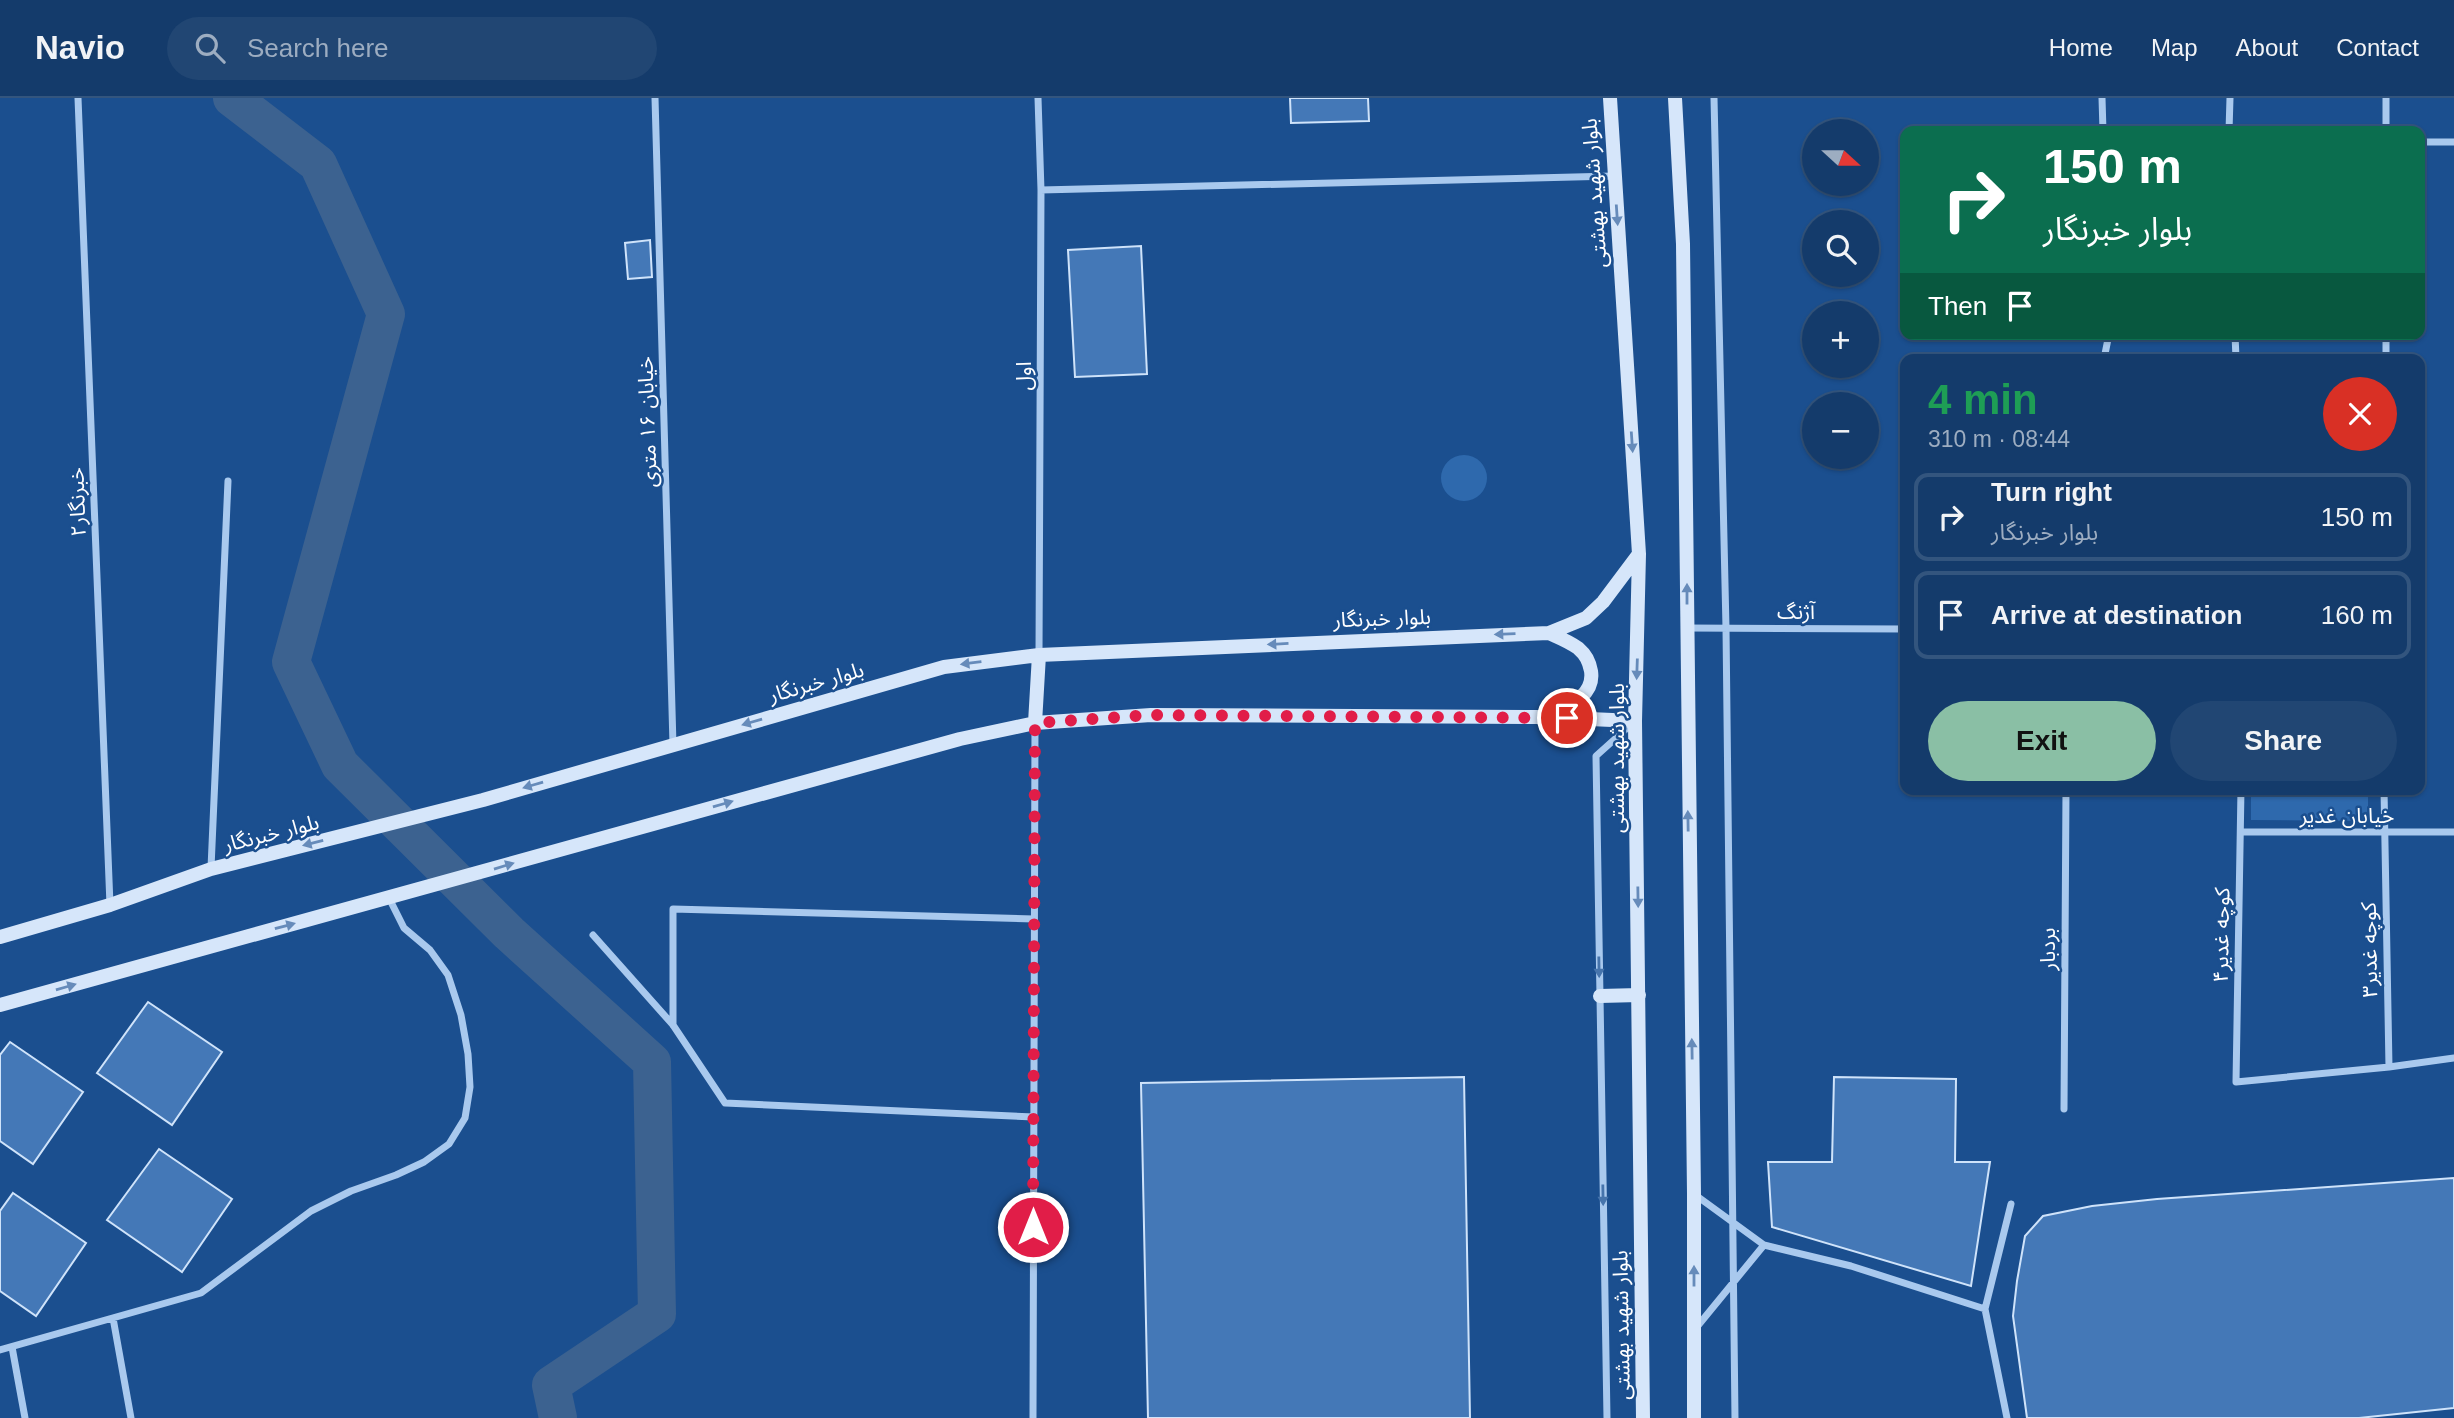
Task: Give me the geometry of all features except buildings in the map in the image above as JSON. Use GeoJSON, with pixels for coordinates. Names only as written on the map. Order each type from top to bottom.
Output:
{"type":"FeatureCollection","features":[{"type":"Feature","properties":{"kind":"main road","name":"بلوار شهید بهشتی"},"geometry":{"type":"LineString","coordinates":[[1610,98],[1639,554],[1635,721],[1643,1418]]}},
{"type":"Feature","properties":{"kind":"main road"},"geometry":{"type":"LineString","coordinates":[[1675,98],[1683,244],[1694,1418]]}},
{"type":"Feature","properties":{"kind":"main road","name":"بلوار خبرنگار"},"geometry":{"type":"LineString","coordinates":[[0,937],[110,905],[211,869],[483,800],[944,667],[1039,654],[1549,633],[1586,618],[1603,602],[1639,554]]}},
{"type":"Feature","properties":{"kind":"main road"},"geometry":{"type":"LineString","coordinates":[[1544,717],[1572,704],[1587,692],[1592,676],[1588,659],[1576,646],[1549,633]]}},
{"type":"Feature","properties":{"kind":"main road"},"geometry":{"type":"LineString","coordinates":[[1035,723],[1039,654]]}},
{"type":"Feature","properties":{"kind":"main road"},"geometry":{"type":"LineString","coordinates":[[0,1005],[960,738],[1035,723],[1151,715],[1544,717],[1635,721]]}},
{"type":"Feature","properties":{"kind":"main road"},"geometry":{"type":"LineString","coordinates":[[1600,996],[1639,995]]}},
{"type":"Feature","properties":{"kind":"street","name":"خبرنگار۲"},"geometry":{"type":"LineString","coordinates":[[78,98],[110,905]]}},
{"type":"Feature","properties":{"kind":"street","name":"خیابان ۱۶ متری"},"geometry":{"type":"LineString","coordinates":[[655,98],[673,745]]}},
{"type":"Feature","properties":{"kind":"street","name":"اول"},"geometry":{"type":"LineString","coordinates":[[1038,98],[1041,190],[1039,654]]}},
{"type":"Feature","properties":{"kind":"street"},"geometry":{"type":"LineString","coordinates":[[1714,98],[1726,628],[1735,1418]]}},
{"type":"Feature","properties":{"kind":"street"},"geometry":{"type":"LineString","coordinates":[[2102,98],[2103,126]]}},
{"type":"Feature","properties":{"kind":"street"},"geometry":{"type":"LineString","coordinates":[[2230,98],[2230,126]]}},
{"type":"Feature","properties":{"kind":"street"},"geometry":{"type":"LineString","coordinates":[[2386,98],[2386,126]]}},
{"type":"Feature","properties":{"kind":"street"},"geometry":{"type":"LineString","coordinates":[[2425,142],[2454,142]]}},
{"type":"Feature","properties":{"kind":"street"},"geometry":{"type":"LineString","coordinates":[[1041,190],[1614,176]]}},
{"type":"Feature","properties":{"kind":"street"},"geometry":{"type":"LineString","coordinates":[[211,869],[228,481]]}},
{"type":"Feature","properties":{"kind":"street","name":"آژنگ"},"geometry":{"type":"LineString","coordinates":[[1686,628],[1900,629]]}},
{"type":"Feature","properties":{"kind":"street"},"geometry":{"type":"LineString","coordinates":[[1607,1418],[1596,756],[1635,721]]}},
{"type":"Feature","properties":{"kind":"street"},"geometry":{"type":"LineString","coordinates":[[1032,1418],[1035,723]]}},
{"type":"Feature","properties":{"kind":"street","name":"بردبار"},"geometry":{"type":"LineString","coordinates":[[2064,1109],[2066,795]]}},
{"type":"Feature","properties":{"kind":"street","name":"کوچه غدیر۴"},"geometry":{"type":"LineString","coordinates":[[2242,795],[2236,1082],[2389,1067]]}},
{"type":"Feature","properties":{"kind":"street","name":"کوچه غدیر۳"},"geometry":{"type":"LineString","coordinates":[[2384,795],[2389,1067]]}},
{"type":"Feature","properties":{"kind":"street","name":"خیابان غدیر"},"geometry":{"type":"LineString","coordinates":[[2241,832],[2454,832]]}},
{"type":"Feature","properties":{"kind":"street"},"geometry":{"type":"LineString","coordinates":[[0,1350],[201,1293],[311,1211],[351,1191],[424,1162],[449,1144],[465,1118],[470,1087],[468,1054],[461,1015],[448,975],[430,950],[404,928],[389,898]]}},
{"type":"Feature","properties":{"kind":"street"},"geometry":{"type":"LineString","coordinates":[[673,1025],[673,909],[1034,919]]}},
{"type":"Feature","properties":{"kind":"street"},"geometry":{"type":"LineString","coordinates":[[593,935],[673,1025],[725,1103],[1034,1117]]}},
{"type":"Feature","properties":{"kind":"street"},"geometry":{"type":"LineString","coordinates":[[2389,1067],[2454,1058]]}},
{"type":"Feature","properties":{"kind":"street"},"geometry":{"type":"LineString","coordinates":[[1694,1194],[1764,1245],[1851,1266],[1985,1309]]}},
{"type":"Feature","properties":{"kind":"street"},"geometry":{"type":"LineString","coordinates":[[2007,1418],[1985,1309],[2011,1204]]}},
{"type":"Feature","properties":{"kind":"street"},"geometry":{"type":"LineString","coordinates":[[1694,1331],[1764,1245]]}},
{"type":"Feature","properties":{"kind":"street"},"geometry":{"type":"LineString","coordinates":[[113,1318],[131,1418]]}},
{"type":"Feature","properties":{"kind":"street"},"geometry":{"type":"LineString","coordinates":[[12,1347],[25,1418]]}},
{"type":"Feature","properties":{"kind":"shaded area"},"geometry":{"type":"Polygon","coordinates":[[[1464,455],[1481,461],[1487,478],[1481,495],[1464,501],[1447,495],[1441,478],[1447,461],[1464,455]]]}},
{"type":"Feature","properties":{"kind":"shaded area"},"geometry":{"type":"Polygon","coordinates":[[[2251,795],[2368,795],[2368,821],[2251,820],[2251,795]]]}},
{"type":"Feature","properties":{"kind":"waterway"},"geometry":{"type":"LineString","coordinates":[[232,98],[318,164],[386,314],[291,662],[340,765],[509,933],[652,1062],[657,1314],[551,1385],[558,1418]]}},
{"type":"Feature","properties":{"kind":"route"},"geometry":{"type":"LineString","coordinates":[[1033,1227],[1035,723],[1151,715],[1567,718]]}}]}
